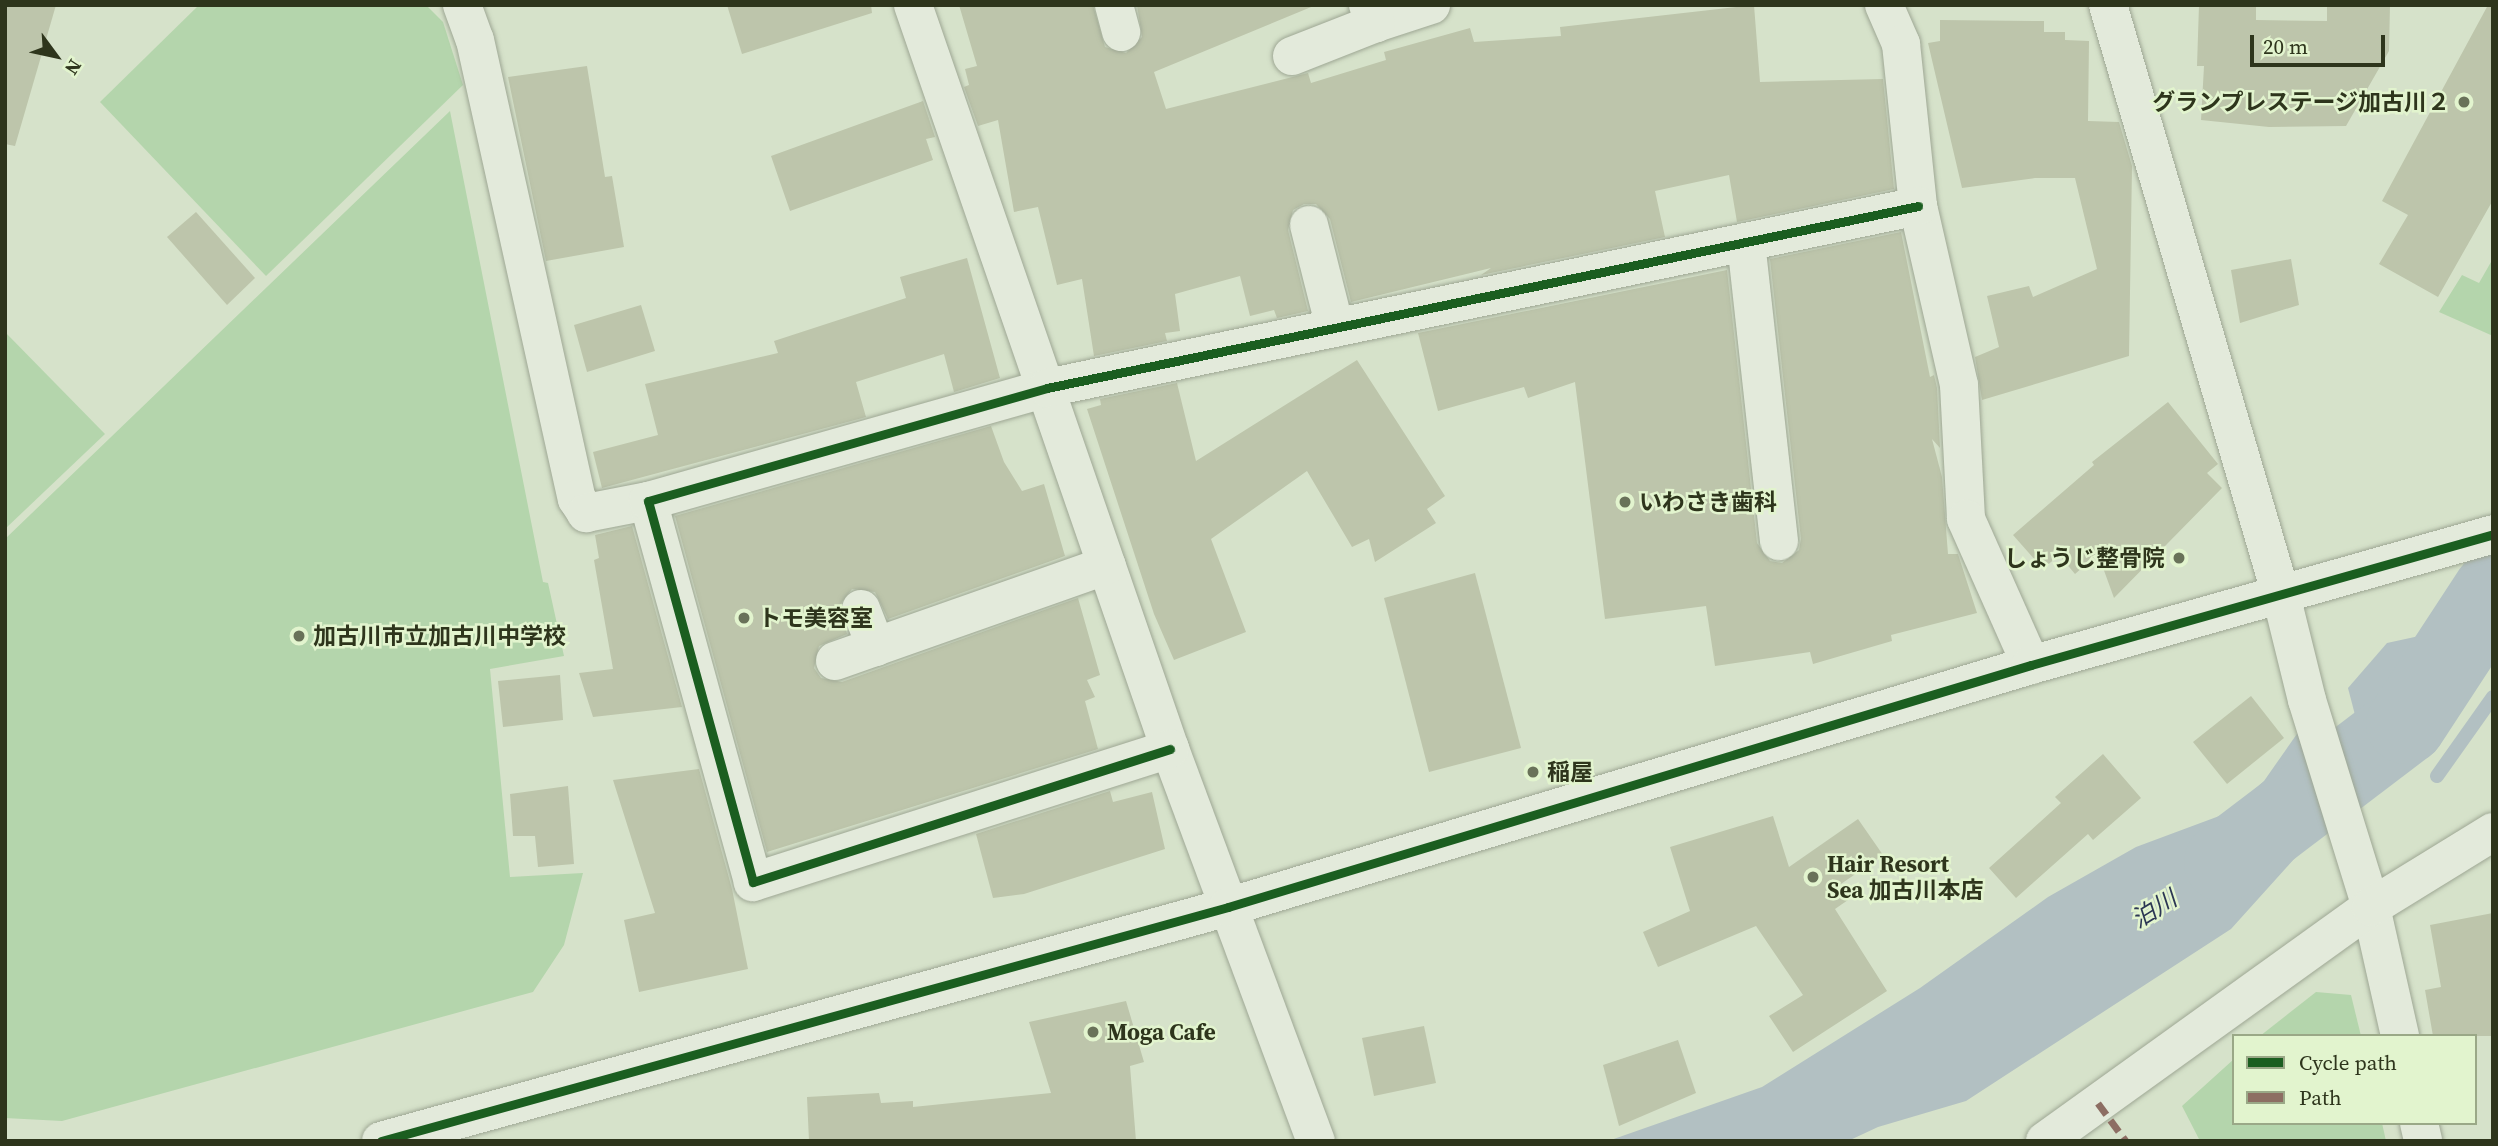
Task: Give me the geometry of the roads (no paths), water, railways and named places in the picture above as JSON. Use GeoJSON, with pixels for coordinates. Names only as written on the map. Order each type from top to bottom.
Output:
{"type":"FeatureCollection","features":[{"type":"Feature","properties":{"kind":"street"},"geometry":{"type":"LineString","coordinates":[[462,5],[475,40],[577,499],[586,513],[648,501],[1047,388],[1918,206]]}},
{"type":"Feature","properties":{"kind":"street"},"geometry":{"type":"LineString","coordinates":[[913,5],[1170,749],[1317,1141]]}},
{"type":"Feature","properties":{"kind":"street"},"geometry":{"type":"LineString","coordinates":[[1292,56],[1372,14],[1431,5]]}},
{"type":"Feature","properties":{"kind":"street"},"geometry":{"type":"LineString","coordinates":[[1884,5],[1901,44],[1918,206],[1959,385],[1966,519],[2031,665]]}},
{"type":"Feature","properties":{"kind":"street"},"geometry":{"type":"LineString","coordinates":[[2108,5],[2281,596],[2307,700],[2371,907],[2400,1034]]}},
{"type":"Feature","properties":{"kind":"street"},"geometry":{"type":"LineString","coordinates":[[1309,225],[1335,328]]}},
{"type":"Feature","properties":{"kind":"street"},"geometry":{"type":"LineString","coordinates":[[1746,242],[1779,541]]}},
{"type":"Feature","properties":{"kind":"street"},"geometry":{"type":"LineString","coordinates":[[648,501],[753,882],[1170,749]]}},
{"type":"Feature","properties":{"kind":"street"},"geometry":{"type":"LineString","coordinates":[[381,1141],[1228,907],[2031,665],[2343,579],[2493,534]]}},
{"type":"Feature","properties":{"kind":"street"},"geometry":{"type":"LineString","coordinates":[[835,662],[1107,565]]}},
{"type":"Feature","properties":{"kind":"street"},"geometry":{"type":"LineString","coordinates":[[861,609],[876,647]]}},
{"type":"Feature","properties":{"kind":"street"},"geometry":{"type":"LineString","coordinates":[[2045,1141],[2371,907],[2493,832]]}},
{"type":"Feature","properties":{"kind":"water"},"geometry":{"type":"Polygon","coordinates":[[[2493,620],[2493,637],[2413,751],[2373,784],[2348,688],[2387,643],[2493,620]]]}},
{"type":"Feature","properties":{"kind":"water"},"geometry":{"type":"Polygon","coordinates":[[[2299,731],[2321,829],[2231,929],[1966,1101],[1878,1127],[1848,1141],[1608,1141],[1762,1087],[1920,988],[2048,897],[2136,847],[2230,812],[2264,781],[2299,731]]]}},
{"type":"Feature","properties":{"kind":"waterway","name":"泊川"},"geometry":{"type":"LineString","coordinates":[[2224,862],[2406,724],[2493,591]]}},
{"type":"Feature","properties":{"kind":"waterway"},"geometry":{"type":"LineString","coordinates":[[2437,776],[2493,697]]}},
{"type":"Feature","properties":{"kind":"place","name":"グランプレステージ加古川２"},"geometry":{"type":"Point","coordinates":[2464,102]}},
{"type":"Feature","properties":{"kind":"place","name":"いわさき歯科"},"geometry":{"type":"Point","coordinates":[1625,502]}},
{"type":"Feature","properties":{"kind":"place","name":"しょうじ整骨院"},"geometry":{"type":"Point","coordinates":[2179,558]}},
{"type":"Feature","properties":{"kind":"place","name":"トモ美容室"},"geometry":{"type":"Point","coordinates":[744,618]}},
{"type":"Feature","properties":{"kind":"place","name":"加古川市立加古川中学校"},"geometry":{"type":"Point","coordinates":[299,636]}},
{"type":"Feature","properties":{"kind":"place","name":"稲屋"},"geometry":{"type":"Point","coordinates":[1533,772]}},
{"type":"Feature","properties":{"kind":"place","name":"Hair Resort Sea 加古川本店"},"geometry":{"type":"Point","coordinates":[1813,877]}},
{"type":"Feature","properties":{"kind":"place","name":"Moga Cafe"},"geometry":{"type":"Point","coordinates":[1093,1032]}}]}
